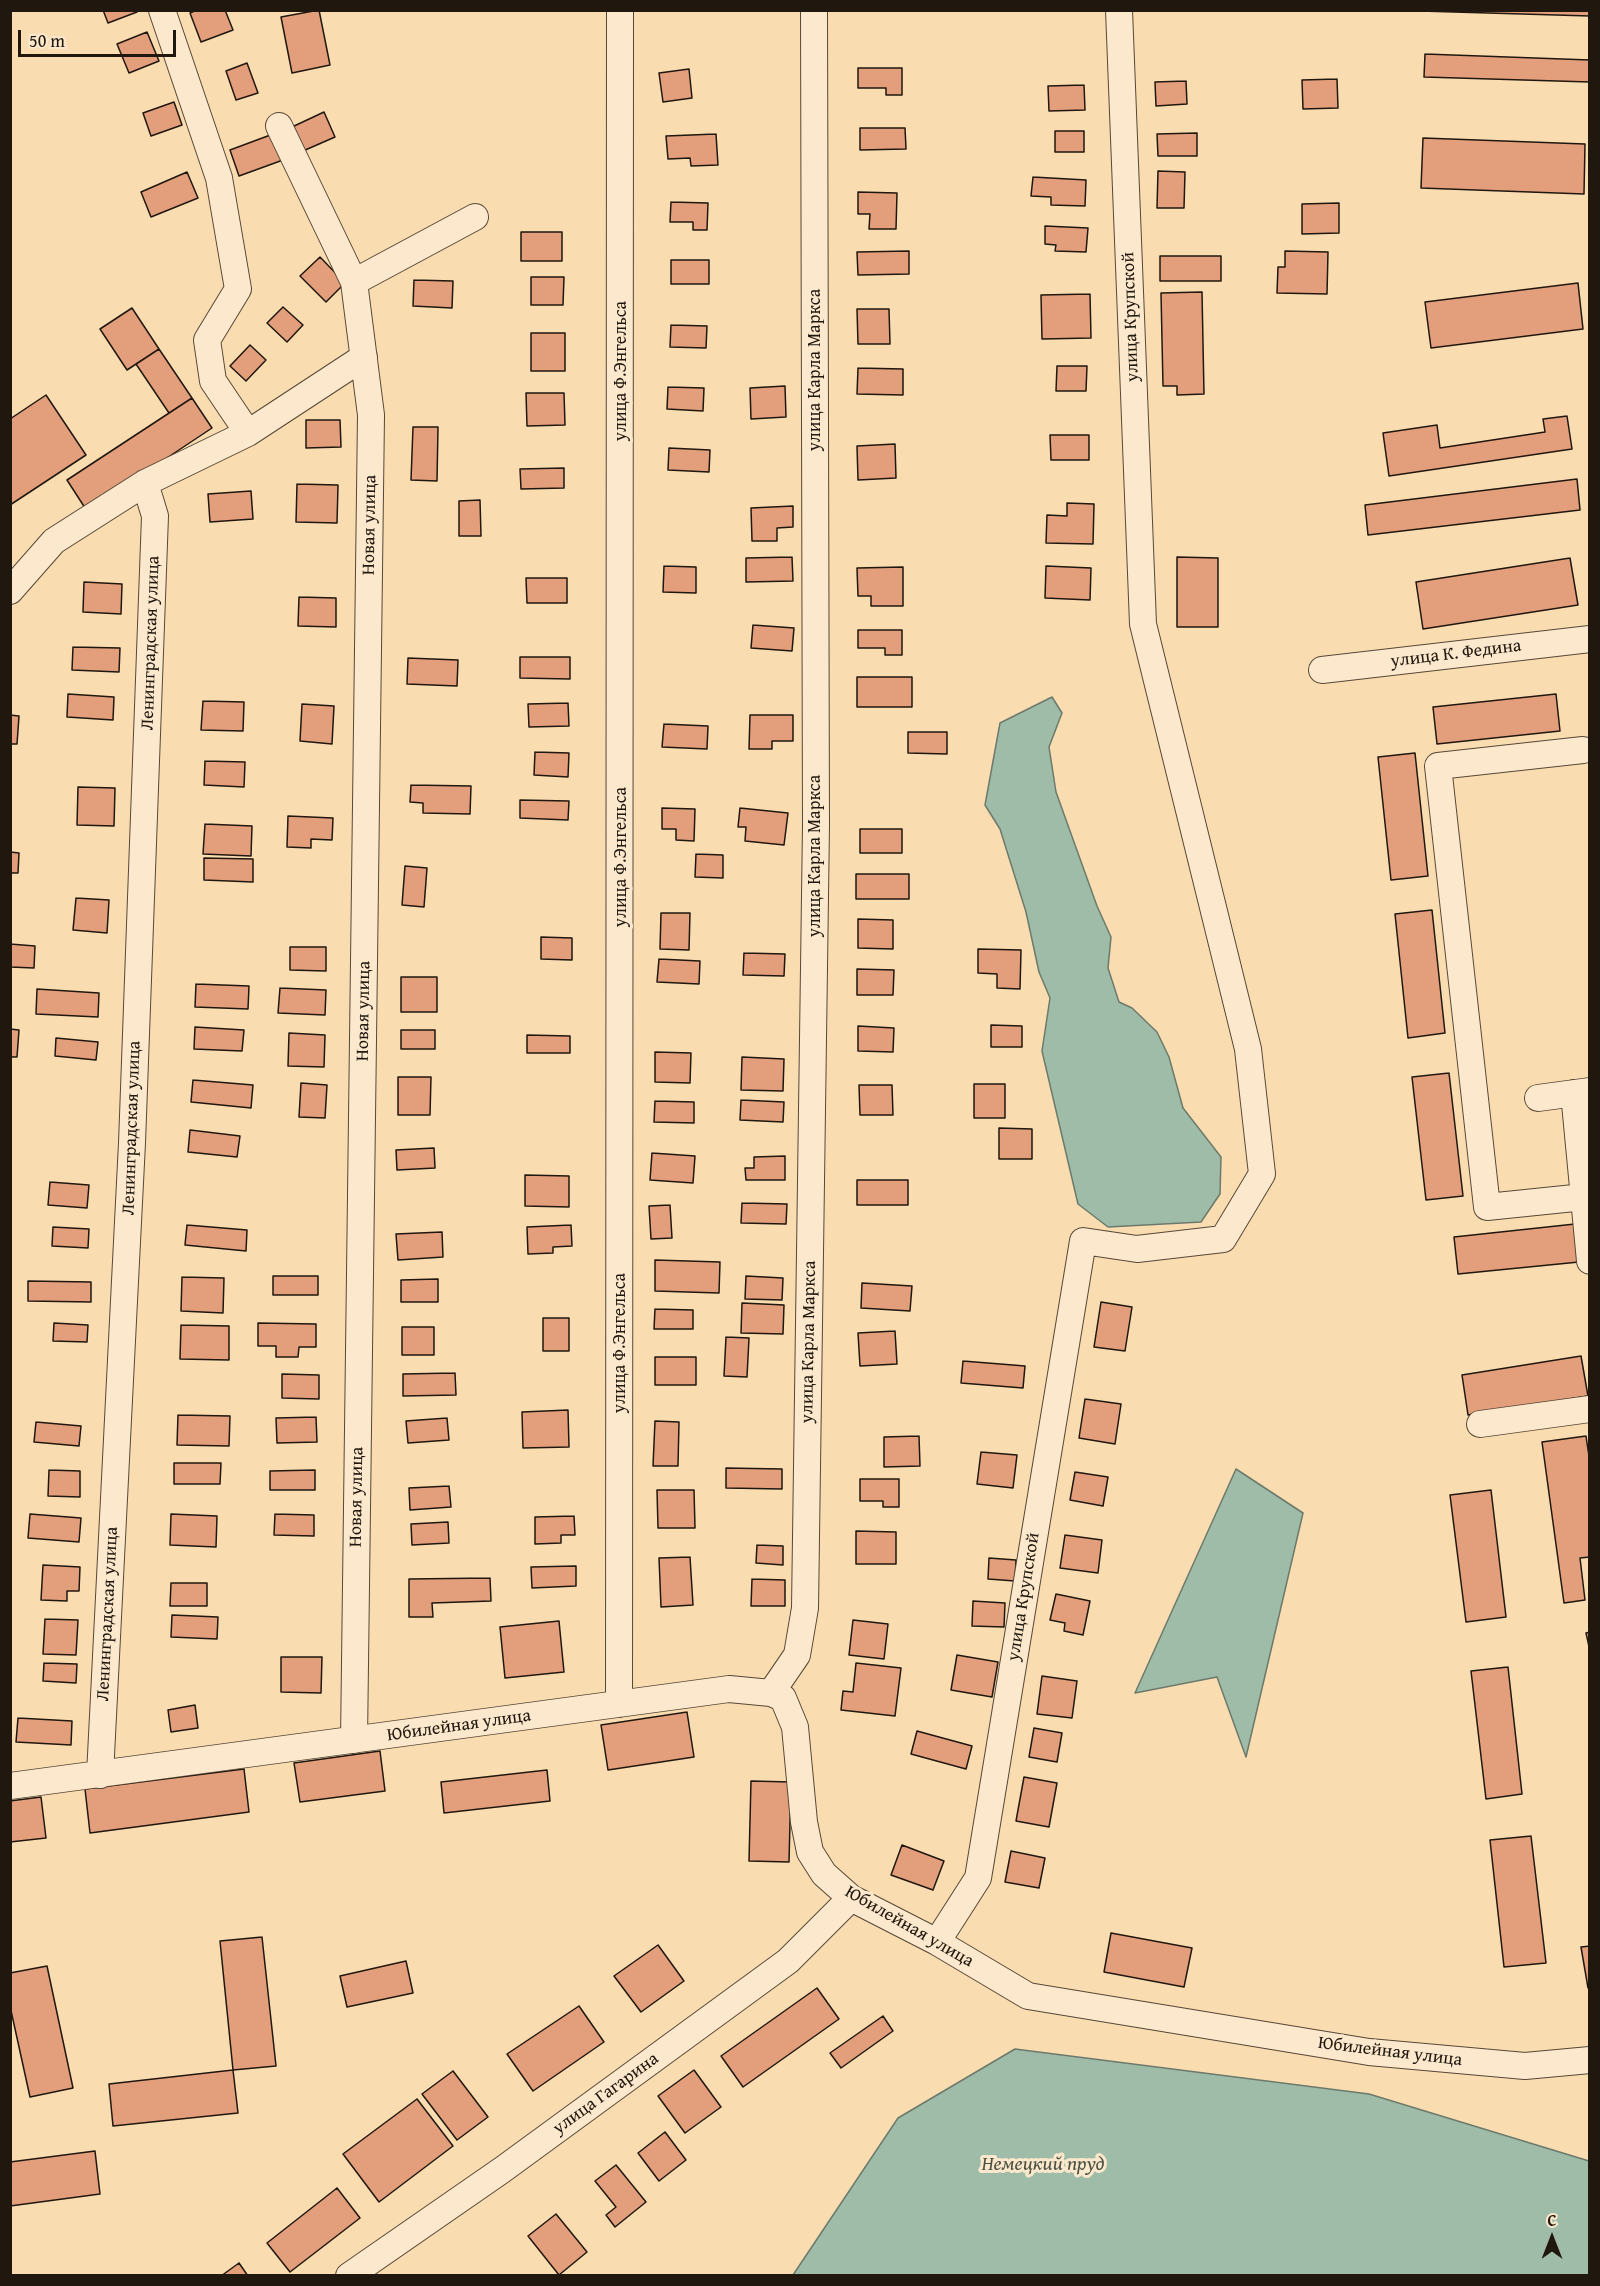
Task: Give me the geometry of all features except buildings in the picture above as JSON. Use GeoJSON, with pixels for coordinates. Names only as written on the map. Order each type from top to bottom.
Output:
{"type":"FeatureCollection","features":[{"type":"Feature","properties":{"kind":"street"},"geometry":{"type":"LineString","coordinates":[[162,10],[219,178],[238,289],[207,340],[213,381],[248,433]]}},
{"type":"Feature","properties":{"kind":"street","name":"улица Ф.Энгельса"},"geometry":{"type":"LineString","coordinates":[[619,1704],[622,74],[620,10]]}},
{"type":"Feature","properties":{"kind":"street","name":"улица Карла Маркса"},"geometry":{"type":"LineString","coordinates":[[771,1693],[797,1655],[805,1608],[816,825],[814,10]]}},
{"type":"Feature","properties":{"kind":"street","name":"улица Крупской"},"geometry":{"type":"LineString","coordinates":[[937,1942],[978,1878],[1083,1242],[1137,1249],[1223,1239],[1262,1174],[1248,1049],[1143,624],[1119,10]]}},
{"type":"Feature","properties":{"kind":"street","name":"Новая улица"},"geometry":{"type":"LineString","coordinates":[[279,126],[354,282],[371,415],[354,1740]]}},
{"type":"Feature","properties":{"kind":"street"},"geometry":{"type":"LineString","coordinates":[[354,282],[475,217]]}},
{"type":"Feature","properties":{"kind":"street"},"geometry":{"type":"LineString","coordinates":[[10,591],[54,541],[145,483],[248,433],[364,357]]}},
{"type":"Feature","properties":{"kind":"street","name":"Ленинградская улица"},"geometry":{"type":"LineString","coordinates":[[99,1775],[132,1143],[155,516],[145,483]]}},
{"type":"Feature","properties":{"kind":"street","name":"улица К. Федина"},"geometry":{"type":"LineString","coordinates":[[1322,670],[1590,639]]}},
{"type":"Feature","properties":{"kind":"street"},"geometry":{"type":"LineString","coordinates":[[1583,750],[1438,766],[1487,1207],[1584,1197]]}},
{"type":"Feature","properties":{"kind":"street"},"geometry":{"type":"LineString","coordinates":[[1538,1098],[1582,1092],[1584,1197],[1590,1260]]}},
{"type":"Feature","properties":{"kind":"street"},"geometry":{"type":"LineString","coordinates":[[1479,1424],[1590,1409]]}},
{"type":"Feature","properties":{"kind":"street","name":"Юбилейная улица"},"geometry":{"type":"LineString","coordinates":[[10,1786],[729,1689],[771,1693],[783,1698],[795,1727],[804,1822],[810,1852],[825,1874],[851,1898],[937,1942],[1028,1996],[1369,2052],[1525,2066],[1590,2060]]}},
{"type":"Feature","properties":{"kind":"street","name":"улица Гагарина"},"geometry":{"type":"LineString","coordinates":[[349,2276],[502,2170],[788,1961],[851,1898]]}},
{"type":"Feature","properties":{"kind":"water"},"geometry":{"type":"Polygon","coordinates":[[[1052,697],[1062,713],[1049,747],[1056,792],[1097,906],[1111,937],[1108,968],[1119,1002],[1132,1008],[1157,1032],[1169,1057],[1183,1108],[1221,1157],[1220,1194],[1201,1222],[1108,1227],[1078,1204],[1042,1051],[1050,998],[1039,972],[1026,912],[1000,829],[985,805],[1000,723],[1052,697]]]}},
{"type":"Feature","properties":{"kind":"water"},"geometry":{"type":"Polygon","coordinates":[[[1236,1469],[1303,1513],[1246,1757],[1217,1677],[1135,1693],[1236,1469]]]}},
{"type":"Feature","properties":{"kind":"water","name":"Немецкий пруд"},"geometry":{"type":"Polygon","coordinates":[[[1015,2049],[1369,2094],[1589,2161],[1589,2275],[793,2275],[898,2118],[1015,2049]]]}}]}
